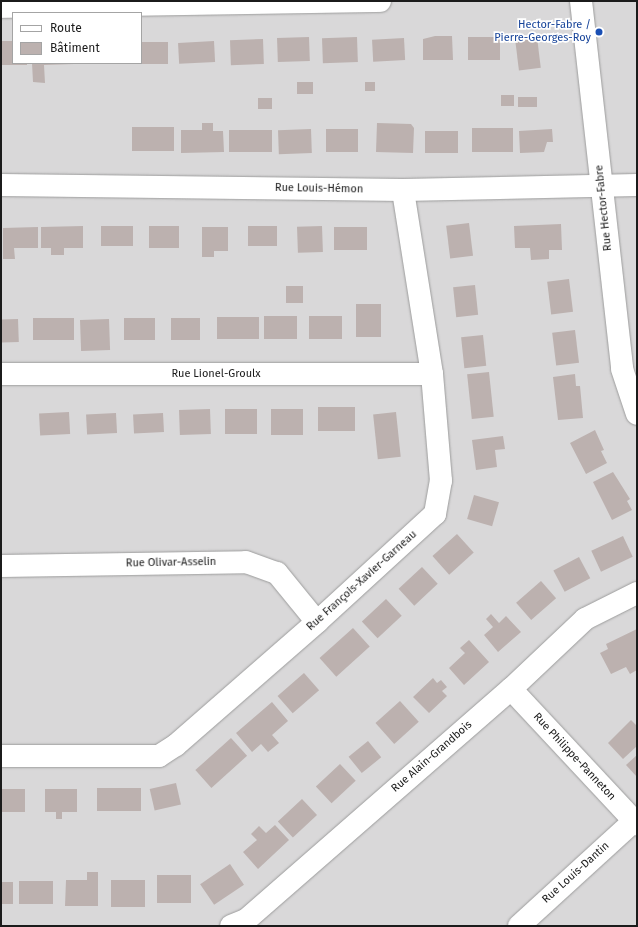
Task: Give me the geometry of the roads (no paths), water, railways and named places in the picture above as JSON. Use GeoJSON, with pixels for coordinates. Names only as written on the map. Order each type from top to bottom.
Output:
{"type":"FeatureCollection","features":[{"type":"Feature","properties":{"kind":"street"},"geometry":{"type":"LineString","coordinates":[[1,7],[380,1]]}},
{"type":"Feature","properties":{"kind":"street","name":"Rue Hector-Fabre"},"geometry":{"type":"LineString","coordinates":[[581,1],[622,369],[637,414]]}},
{"type":"Feature","properties":{"kind":"street","name":"Rue Louis-Hémon"},"geometry":{"type":"LineString","coordinates":[[1,185],[404,190],[637,185]]}},
{"type":"Feature","properties":{"kind":"street","name":"Rue François-Xavier-Garneau"},"geometry":{"type":"LineString","coordinates":[[1,756],[159,756],[176,745],[317,622],[435,514],[441,481],[432,374],[404,190]]}},
{"type":"Feature","properties":{"kind":"street","name":"Rue Lionel-Groulx"},"geometry":{"type":"LineString","coordinates":[[1,374],[432,374]]}},
{"type":"Feature","properties":{"kind":"street","name":"Rue Olivar-Asselin"},"geometry":{"type":"LineString","coordinates":[[1,566],[246,562],[278,573],[317,622]]}},
{"type":"Feature","properties":{"kind":"street","name":"Rue Alain-Grandbois"},"geometry":{"type":"LineString","coordinates":[[231,926],[246,920],[511,688],[585,619],[637,593]]}},
{"type":"Feature","properties":{"kind":"street","name":"Rue Philippe-Panneton"},"geometry":{"type":"LineString","coordinates":[[511,688],[635,823]]}},
{"type":"Feature","properties":{"kind":"street","name":"Rue Louis-Dantin"},"geometry":{"type":"LineString","coordinates":[[519,926],[635,823]]}},
{"type":"Feature","properties":{"kind":"place","name":"Hector-Fabre / Pierre-Georges-Roy"},"geometry":{"type":"Point","coordinates":[599,32]}}]}
